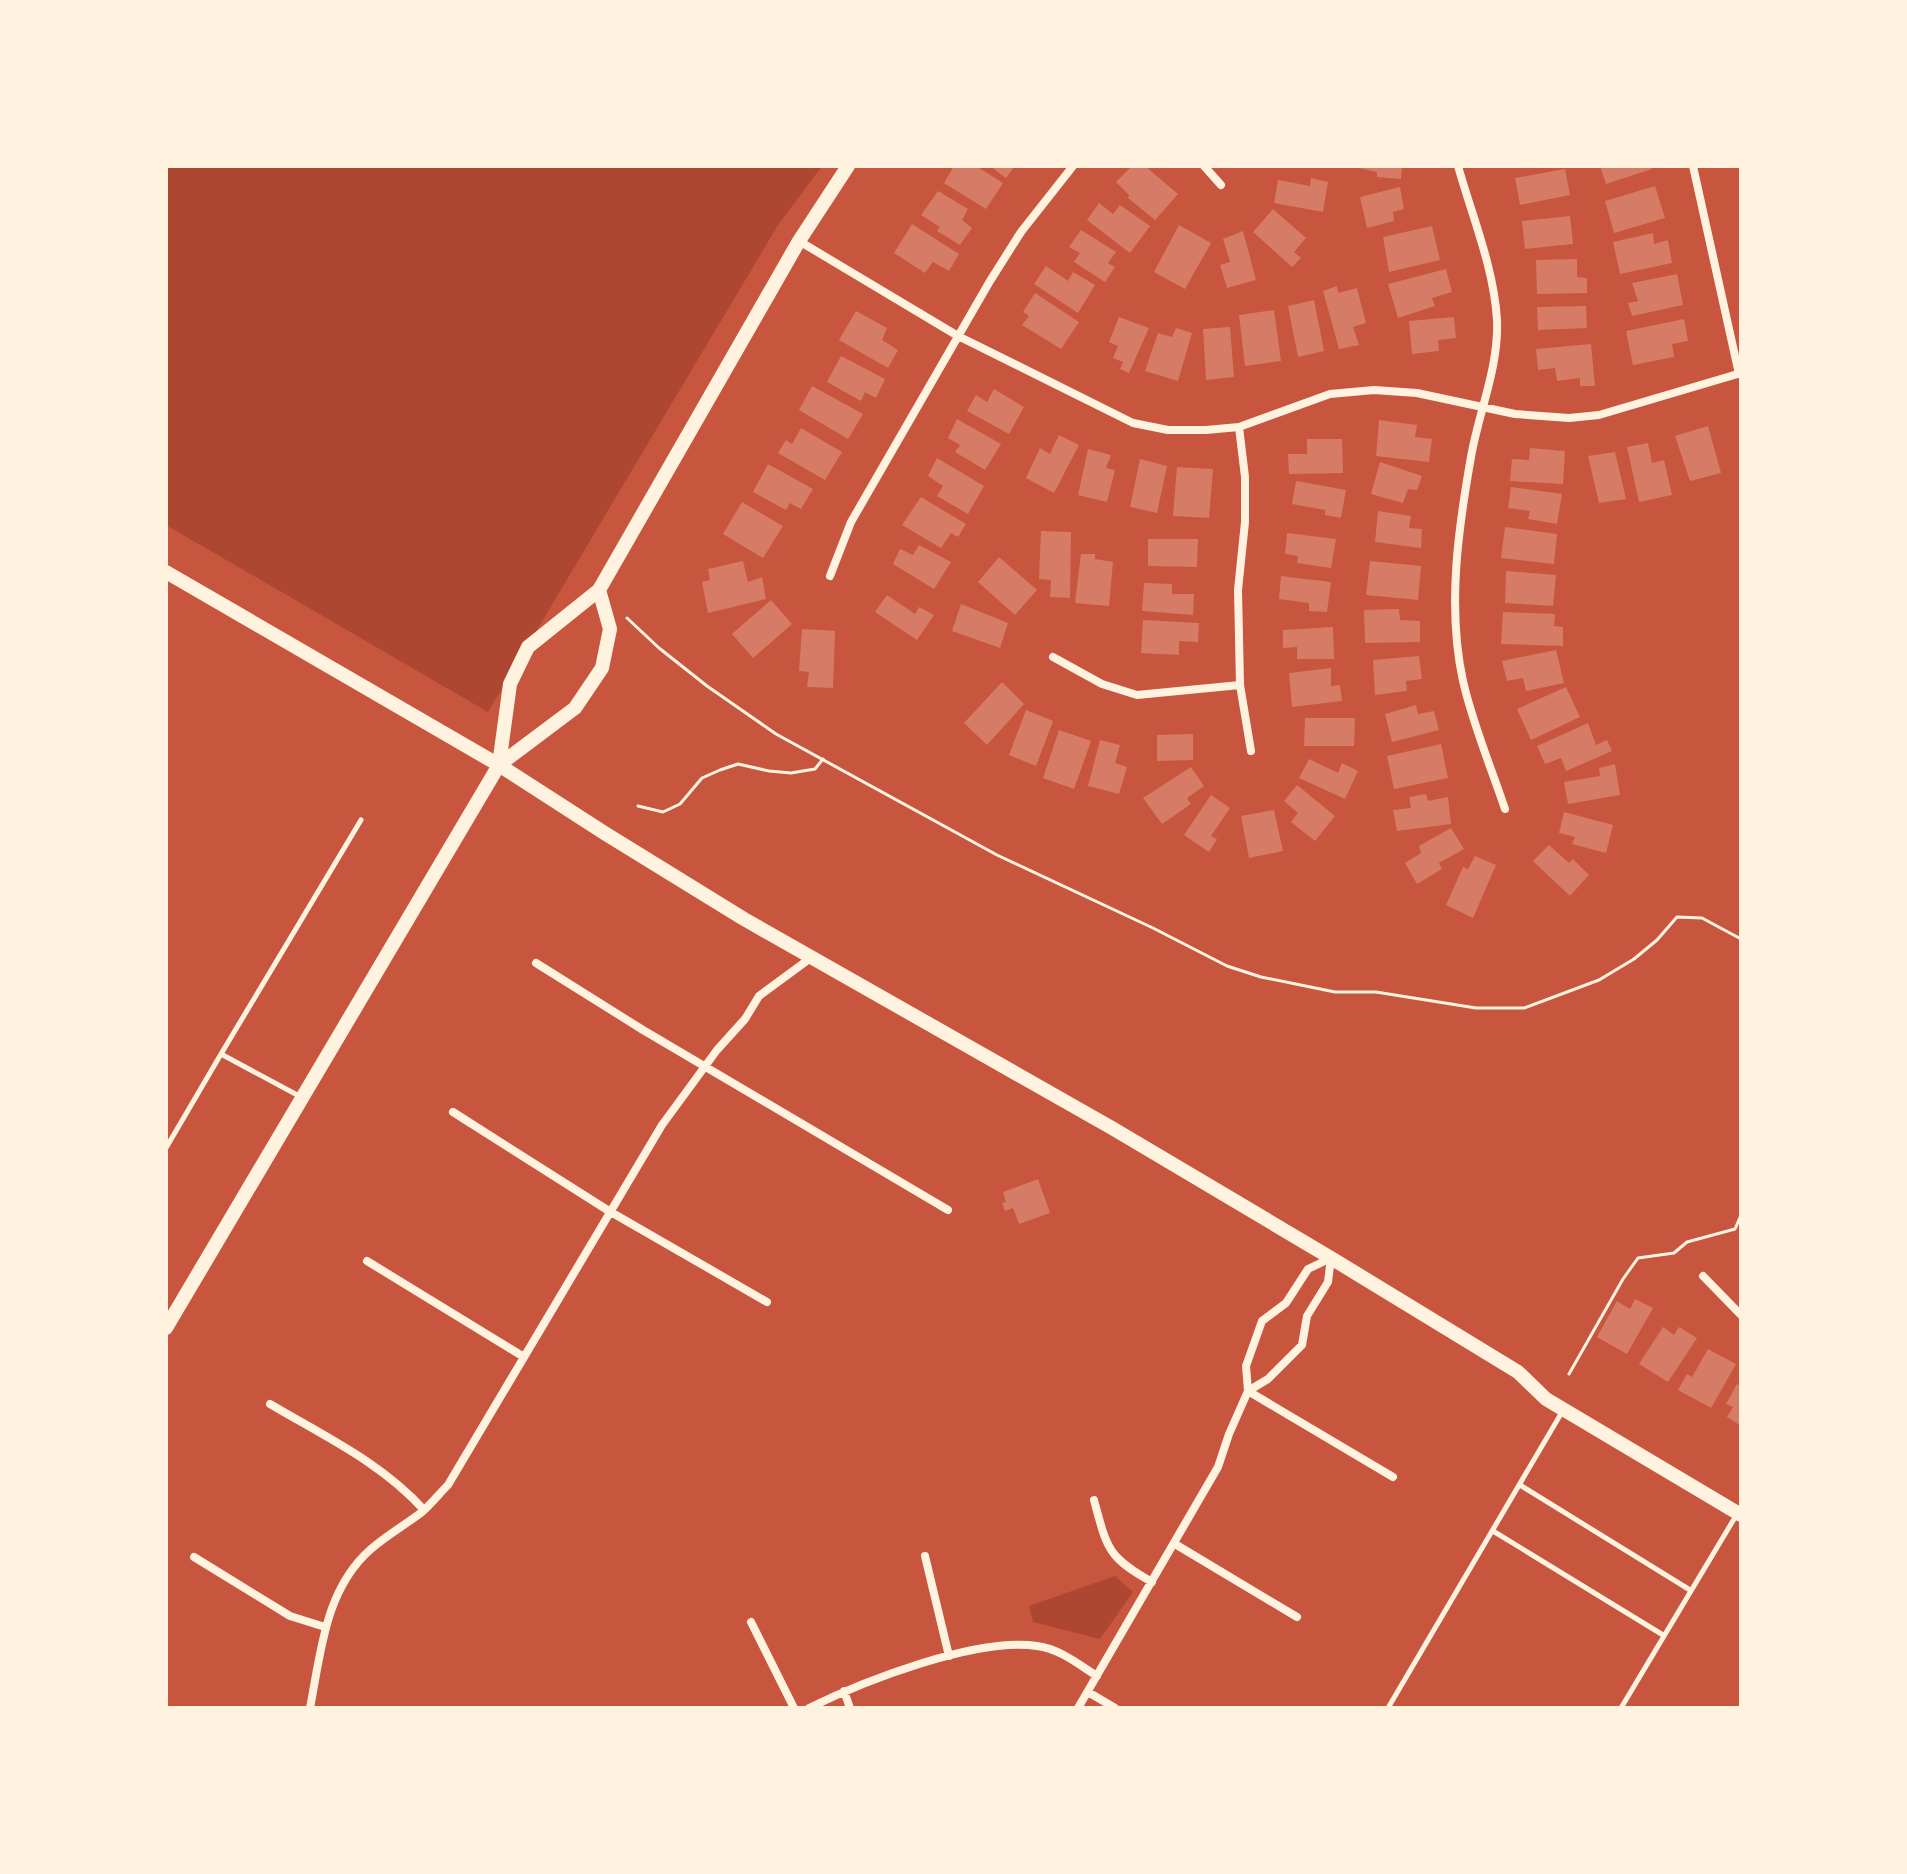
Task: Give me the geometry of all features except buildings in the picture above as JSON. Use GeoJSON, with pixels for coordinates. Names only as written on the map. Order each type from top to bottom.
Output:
{"type":"FeatureCollection","features":[{"type":"Feature","properties":{"kind":"main road"},"geometry":{"type":"LineString","coordinates":[[499,765],[510,684],[528,647],[599,590],[799,241],[848,166]]}},
{"type":"Feature","properties":{"kind":"main road"},"geometry":{"type":"LineString","coordinates":[[166,572],[499,765],[618,842],[813,957],[1331,1258],[1518,1372],[1546,1399],[1739,1514]]}},
{"type":"Feature","properties":{"kind":"main road"},"geometry":{"type":"LineString","coordinates":[[166,1328],[499,765],[575,708],[602,668],[610,629],[599,590]]}},
{"type":"Feature","properties":{"kind":"street"},"geometry":{"type":"LineString","coordinates":[[830,576],[851,522],[958,336],[1021,232],[1073,166]]}},
{"type":"Feature","properties":{"kind":"street"},"geometry":{"type":"LineString","coordinates":[[1204,166],[1221,185]]}},
{"type":"Feature","properties":{"kind":"street"},"geometry":{"type":"LineString","coordinates":[[1458,166],[1488,268],[1497,319],[1497,342],[1493,372],[1471,453],[1455,606],[1463,680],[1505,809]]}},
{"type":"Feature","properties":{"kind":"street"},"geometry":{"type":"LineString","coordinates":[[799,241],[958,336],[1133,423],[1168,430],[1239,427],[1303,402],[1351,391],[1406,391],[1542,418],[1569,418],[1599,415],[1740,374],[1693,166]]}},
{"type":"Feature","properties":{"kind":"street"},"geometry":{"type":"LineString","coordinates":[[1239,427],[1245,477],[1245,522],[1238,590],[1240,685],[1251,751]]}},
{"type":"Feature","properties":{"kind":"street"},"geometry":{"type":"LineString","coordinates":[[1053,657],[1102,684],[1137,695],[1240,685]]}},
{"type":"Feature","properties":{"kind":"street"},"geometry":{"type":"LineString","coordinates":[[310,1708],[325,1627],[334,1601],[350,1573],[370,1550],[424,1510],[448,1485],[649,1145],[759,996],[813,957]]}},
{"type":"Feature","properties":{"kind":"street"},"geometry":{"type":"LineString","coordinates":[[536,963],[948,1210]]}},
{"type":"Feature","properties":{"kind":"street"},"geometry":{"type":"LineString","coordinates":[[453,1112],[609,1211],[767,1302]]}},
{"type":"Feature","properties":{"kind":"street"},"geometry":{"type":"LineString","coordinates":[[1078,1708],[1218,1467],[1248,1391],[1246,1366],[1262,1321],[1286,1303],[1308,1269],[1331,1258]]}},
{"type":"Feature","properties":{"kind":"street"},"geometry":{"type":"LineString","coordinates":[[1248,1391],[1268,1379],[1302,1345],[1307,1316],[1328,1282],[1331,1258]]}},
{"type":"Feature","properties":{"kind":"street"},"geometry":{"type":"LineString","coordinates":[[367,1261],[524,1357]]}},
{"type":"Feature","properties":{"kind":"street"},"geometry":{"type":"LineString","coordinates":[[1703,1276],[1741,1315]]}},
{"type":"Feature","properties":{"kind":"street"},"geometry":{"type":"LineString","coordinates":[[1248,1391],[1393,1477]]}},
{"type":"Feature","properties":{"kind":"street"},"geometry":{"type":"LineString","coordinates":[[270,1404],[379,1468],[402,1485],[424,1510]]}},
{"type":"Feature","properties":{"kind":"street"},"geometry":{"type":"LineString","coordinates":[[1094,1500],[1106,1544],[1116,1559],[1152,1582]]}},
{"type":"Feature","properties":{"kind":"street"},"geometry":{"type":"LineString","coordinates":[[1175,1544],[1297,1617]]}},
{"type":"Feature","properties":{"kind":"street"},"geometry":{"type":"LineString","coordinates":[[925,1556],[949,1656]]}},
{"type":"Feature","properties":{"kind":"street"},"geometry":{"type":"LineString","coordinates":[[194,1557],[290,1616],[325,1627]]}},
{"type":"Feature","properties":{"kind":"street"},"geometry":{"type":"LineString","coordinates":[[751,1622],[794,1708]]}},
{"type":"Feature","properties":{"kind":"street"},"geometry":{"type":"LineString","coordinates":[[809,1708],[844,1691],[949,1656],[1009,1644],[1039,1646],[1059,1652],[1097,1676]]}},
{"type":"Feature","properties":{"kind":"street"},"geometry":{"type":"LineString","coordinates":[[844,1691],[850,1708]]}},
{"type":"Feature","properties":{"kind":"street"},"geometry":{"type":"LineString","coordinates":[[1088,1692],[1115,1708]]}},
{"type":"Feature","properties":{"kind":"lane"},"geometry":{"type":"LineString","coordinates":[[166,1148],[361,820]]}},
{"type":"Feature","properties":{"kind":"lane"},"geometry":{"type":"LineString","coordinates":[[221,1054],[302,1097]]}},
{"type":"Feature","properties":{"kind":"lane"},"geometry":{"type":"LineString","coordinates":[[1388,1708],[1563,1409]]}},
{"type":"Feature","properties":{"kind":"lane"},"geometry":{"type":"LineString","coordinates":[[1520,1485],[1690,1590]]}},
{"type":"Feature","properties":{"kind":"lane"},"geometry":{"type":"LineString","coordinates":[[1621,1708],[1739,1514]]}},
{"type":"Feature","properties":{"kind":"lane"},"geometry":{"type":"LineString","coordinates":[[1493,1531],[1663,1635]]}},
{"type":"Feature","properties":{"kind":"path"},"geometry":{"type":"LineString","coordinates":[[627,618],[707,686],[776,734],[997,855],[1227,966],[1261,977],[1323,990],[1376,992],[1476,1008],[1524,1008],[1599,980],[1634,959],[1657,940],[1677,917],[1702,918],[1741,939]]}},
{"type":"Feature","properties":{"kind":"path"},"geometry":{"type":"LineString","coordinates":[[638,806],[663,812],[680,804],[702,778],[738,764],[791,773],[815,769],[823,759]]}},
{"type":"Feature","properties":{"kind":"path"},"geometry":{"type":"LineString","coordinates":[[1569,1374],[1638,1258],[1674,1253],[1687,1242],[1735,1229],[1741,1215]]}},
{"type":"Feature","properties":{"kind":"shaded area"},"geometry":{"type":"Polygon","coordinates":[[[166,166],[822,166],[778,225],[488,712],[166,525],[166,166]]]}},
{"type":"Feature","properties":{"kind":"shaded area"},"geometry":{"type":"Polygon","coordinates":[[[1115,1576],[1133,1592],[1100,1639],[1033,1622],[1029,1606],[1115,1576]]]}}]}
